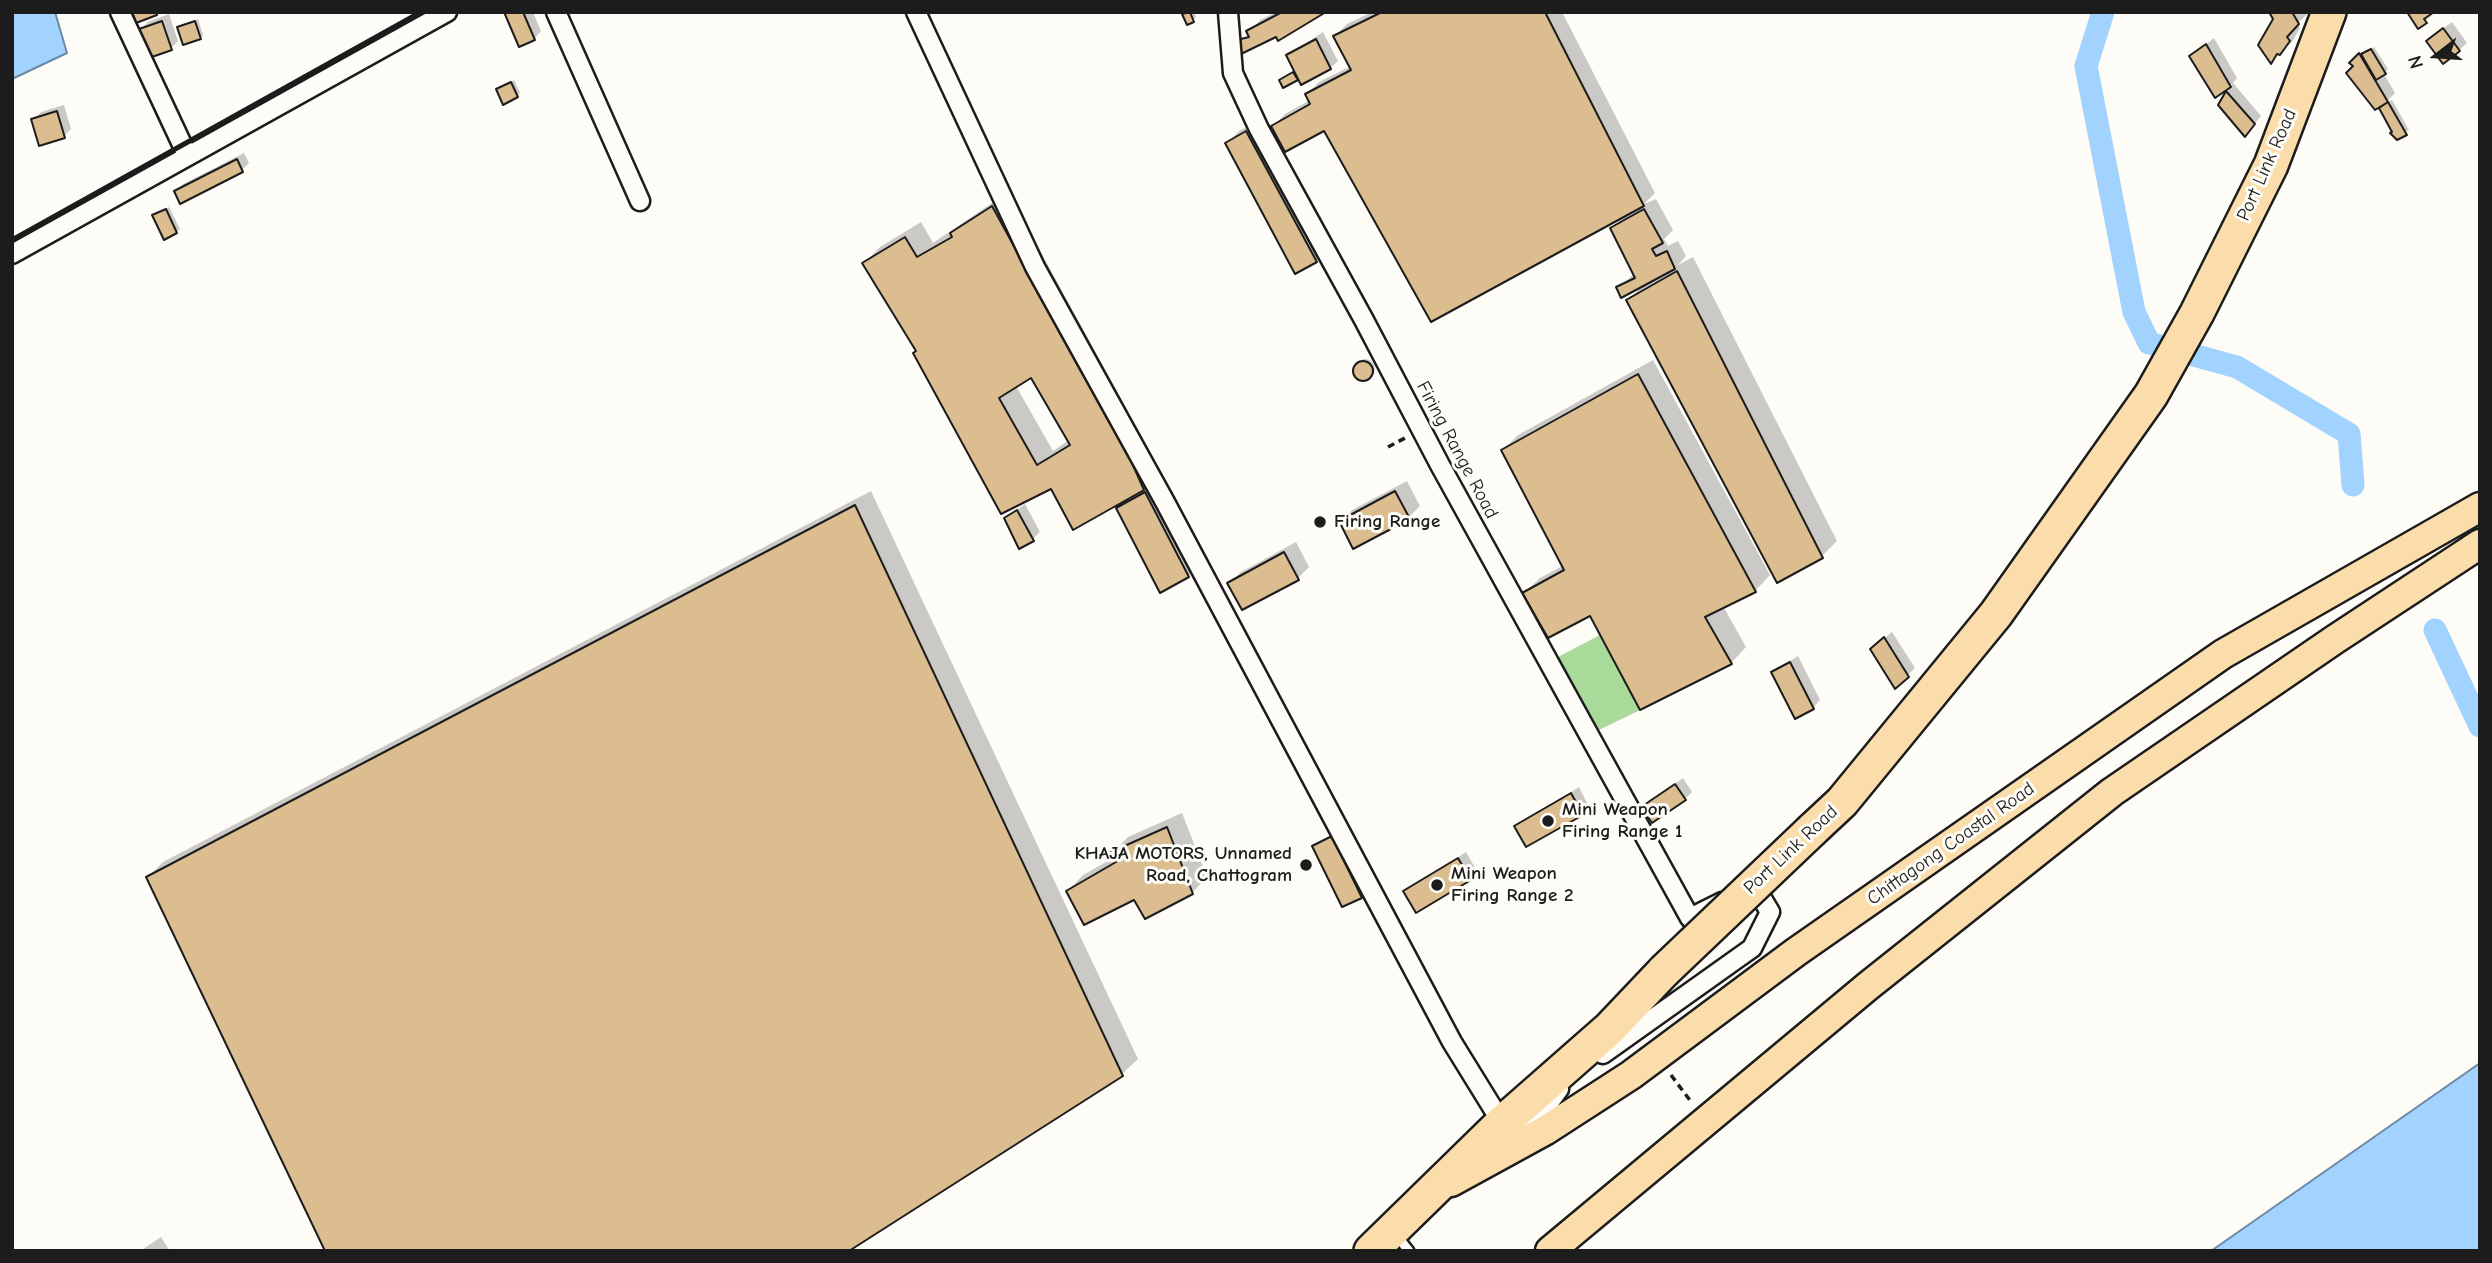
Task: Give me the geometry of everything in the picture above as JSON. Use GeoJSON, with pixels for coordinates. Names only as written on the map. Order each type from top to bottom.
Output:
{"type":"FeatureCollection","features":[{"type":"Feature","properties":{"kind":"highway","name":"Port Link Road"},"geometry":{"type":"LineString","coordinates":[[1391,1244],[1430,1194],[1510,1134],[1664,971],[1842,802],[1996,614],[2151,395],[2197,313],[2271,164],[2324,16]]}},
{"type":"Feature","properties":{"kind":"main road","name":"Chittagong Coastal Road"},"geometry":{"type":"LineString","coordinates":[[1510,1134],[1589,1102],[1657,1056],[1796,952],[2223,654],[2480,507]]}},
{"type":"Feature","properties":{"kind":"main road"},"geometry":{"type":"LineString","coordinates":[[1550,1251],[1868,986],[2112,792],[2480,544]]}},
{"type":"Feature","properties":{"kind":"street"},"geometry":{"type":"LineString","coordinates":[[120,12],[187,155]]}},
{"type":"Feature","properties":{"kind":"street"},"geometry":{"type":"LineString","coordinates":[[12,254],[447,12]]}},
{"type":"Feature","properties":{"kind":"street"},"geometry":{"type":"LineString","coordinates":[[556,12],[640,201]]}},
{"type":"Feature","properties":{"kind":"street"},"geometry":{"type":"LineString","coordinates":[[916,12],[958,96],[1035,267],[1165,502],[1446,1030],[1510,1134],[1559,1089],[1567,1103],[1589,1102]]}},
{"type":"Feature","properties":{"kind":"street","name":"Firing Range Road"},"geometry":{"type":"LineString","coordinates":[[1228,12],[1233,73],[1259,130],[1364,320],[1446,477],[1690,918],[1719,904],[1744,885],[1758,892],[1770,912],[1752,948],[1604,1053],[1559,1089]]}},
{"type":"Feature","properties":{"kind":"path"},"geometry":{"type":"LineString","coordinates":[[1657,1056],[1706,1121]]}},
{"type":"Feature","properties":{"kind":"green space"},"geometry":{"type":"Polygon","coordinates":[[[1600,635],[1640,710],[1599,730],[1558,657],[1600,635]]]}},
{"type":"Feature","properties":{"kind":"water"},"geometry":{"type":"Polygon","coordinates":[[[12,12],[55,12],[67,53],[12,79],[12,12]]]}},
{"type":"Feature","properties":{"kind":"water"},"geometry":{"type":"Polygon","coordinates":[[[2480,1063],[2480,1251],[2211,1251],[2480,1063]]]}},
{"type":"Feature","properties":{"kind":"building"},"geometry":{"type":"Polygon","coordinates":[[[132,12],[156,12],[157,15],[136,23],[132,12]]]}},
{"type":"Feature","properties":{"kind":"building"},"geometry":{"type":"Polygon","coordinates":[[[504,12],[523,12],[535,40],[519,47],[504,12]]]}},
{"type":"Feature","properties":{"kind":"building"},"geometry":{"type":"Polygon","coordinates":[[[1190,12],[1194,22],[1187,25],[1182,14],[1190,12]]]}},
{"type":"Feature","properties":{"kind":"building"},"geometry":{"type":"Polygon","coordinates":[[[1282,12],[1326,12],[1278,41],[1276,37],[1241,54],[1241,39],[1249,37],[1246,31],[1282,12]]]}},
{"type":"Feature","properties":{"kind":"building"},"geometry":{"type":"Polygon","coordinates":[[[1382,12],[1545,12],[1644,206],[1431,322],[1324,131],[1285,152],[1271,126],[1310,104],[1305,94],[1351,70],[1333,36],[1382,12]]]}},
{"type":"Feature","properties":{"kind":"building"},"geometry":{"type":"Polygon","coordinates":[[[2269,12],[2292,12],[2299,24],[2287,37],[2290,41],[2271,64],[2258,45],[2273,19],[2269,12]]]}},
{"type":"Feature","properties":{"kind":"building"},"geometry":{"type":"Polygon","coordinates":[[[2407,12],[2434,12],[2424,19],[2427,23],[2418,29],[2407,12]]]}},
{"type":"Feature","properties":{"kind":"building"},"geometry":{"type":"Polygon","coordinates":[[[162,21],[172,50],[149,58],[139,29],[162,21]]]}},
{"type":"Feature","properties":{"kind":"building"},"geometry":{"type":"Polygon","coordinates":[[[195,21],[201,39],[183,45],[177,27],[195,21]]]}},
{"type":"Feature","properties":{"kind":"building"},"geometry":{"type":"Polygon","coordinates":[[[2443,28],[2460,51],[2443,64],[2426,41],[2443,28]]]}},
{"type":"Feature","properties":{"kind":"building"},"geometry":{"type":"Polygon","coordinates":[[[1316,39],[1331,69],[1301,85],[1286,55],[1316,39]]]}},
{"type":"Feature","properties":{"kind":"building"},"geometry":{"type":"Polygon","coordinates":[[[2206,44],[2231,87],[2215,98],[2189,56],[2206,44]]]}},
{"type":"Feature","properties":{"kind":"building"},"geometry":{"type":"Polygon","coordinates":[[[2371,49],[2386,74],[2376,80],[2361,54],[2371,49]]]}},
{"type":"Feature","properties":{"kind":"building"},"geometry":{"type":"Polygon","coordinates":[[[2359,53],[2388,102],[2375,110],[2346,73],[2353,66],[2349,63],[2359,53]]]}},
{"type":"Feature","properties":{"kind":"building"},"geometry":{"type":"Polygon","coordinates":[[[1293,72],[1298,80],[1283,88],[1279,80],[1293,72]]]}},
{"type":"Feature","properties":{"kind":"building"},"geometry":{"type":"Polygon","coordinates":[[[511,82],[518,97],[503,105],[496,89],[511,82]]]}},
{"type":"Feature","properties":{"kind":"building"},"geometry":{"type":"Polygon","coordinates":[[[2226,91],[2255,124],[2245,137],[2218,105],[2226,91]]]}},
{"type":"Feature","properties":{"kind":"building"},"geometry":{"type":"Polygon","coordinates":[[[2388,102],[2407,135],[2397,140],[2390,133],[2392,132],[2379,108],[2388,102]]]}},
{"type":"Feature","properties":{"kind":"building"},"geometry":{"type":"Polygon","coordinates":[[[57,111],[65,138],[39,146],[31,119],[57,111]]]}},
{"type":"Feature","properties":{"kind":"building"},"geometry":{"type":"Polygon","coordinates":[[[1246,131],[1317,262],[1295,274],[1225,143],[1246,131]]]}},
{"type":"Feature","properties":{"kind":"building"},"geometry":{"type":"Polygon","coordinates":[[[237,159],[243,172],[180,204],[174,191],[237,159]]]}},
{"type":"Feature","properties":{"kind":"building"},"geometry":{"type":"Polygon","coordinates":[[[992,206],[1129,456],[1144,490],[1073,530],[1051,489],[1001,514],[913,353],[916,351],[862,263],[905,237],[917,257],[952,237],[950,233],[992,206]],[[1031,378],[999,398],[1037,465],[1070,445],[1031,378]]]}},
{"type":"Feature","properties":{"kind":"building"},"geometry":{"type":"Polygon","coordinates":[[[166,209],[177,233],[164,240],[152,215],[166,209]]]}},
{"type":"Feature","properties":{"kind":"building"},"geometry":{"type":"Polygon","coordinates":[[[1644,209],[1663,243],[1652,249],[1656,256],[1667,251],[1675,269],[1621,298],[1616,287],[1635,278],[1610,228],[1644,209]]]}},
{"type":"Feature","properties":{"kind":"building"},"geometry":{"type":"Polygon","coordinates":[[[1677,271],[1823,558],[1777,583],[1626,300],[1677,271]]]}},
{"type":"Feature","properties":{"kind":"building"},"geometry":{"type":"Polygon","coordinates":[[[1359,361],[1367,361],[1373,371],[1367,381],[1359,381],[1353,375],[1353,367],[1359,361]]]}},
{"type":"Feature","properties":{"kind":"building"},"geometry":{"type":"Polygon","coordinates":[[[1638,374],[1756,592],[1705,617],[1732,664],[1640,710],[1590,616],[1548,638],[1522,593],[1564,570],[1501,450],[1638,374]]]}},
{"type":"Feature","properties":{"kind":"building"},"geometry":{"type":"Polygon","coordinates":[[[1395,491],[1410,519],[1353,549],[1339,521],[1395,491]]]}},
{"type":"Feature","properties":{"kind":"building"},"geometry":{"type":"Polygon","coordinates":[[[1145,492],[1189,577],[1160,593],[1116,508],[1145,492]]]}},
{"type":"Feature","properties":{"kind":"building"},"geometry":{"type":"Polygon","coordinates":[[[855,505],[1123,1076],[849,1251],[325,1251],[146,877],[855,505]]]}},
{"type":"Feature","properties":{"kind":"building"},"geometry":{"type":"Polygon","coordinates":[[[1017,510],[1034,541],[1019,549],[1004,518],[1017,510]]]}},
{"type":"Feature","properties":{"kind":"building"},"geometry":{"type":"Polygon","coordinates":[[[1284,552],[1299,580],[1242,610],[1227,583],[1284,552]]]}},
{"type":"Feature","properties":{"kind":"building"},"geometry":{"type":"Polygon","coordinates":[[[1884,637],[1909,677],[1895,689],[1870,649],[1884,637]]]}},
{"type":"Feature","properties":{"kind":"building"},"geometry":{"type":"Polygon","coordinates":[[[1790,662],[1814,709],[1795,719],[1771,672],[1790,662]]]}},
{"type":"Feature","properties":{"kind":"building"},"geometry":{"type":"Polygon","coordinates":[[[1675,784],[1686,800],[1652,823],[1641,807],[1675,784]]]}},
{"type":"Feature","properties":{"kind":"building","name":"Mini Weapon Firing Range 1"},"geometry":{"type":"Polygon","coordinates":[[[1571,793],[1583,815],[1526,847],[1514,826],[1571,793]]]}},
{"type":"Feature","properties":{"kind":"building"},"geometry":{"type":"Polygon","coordinates":[[[1167,827],[1193,894],[1145,919],[1134,900],[1084,925],[1066,891],[1116,862],[1111,852],[1167,827]]]}},
{"type":"Feature","properties":{"kind":"building"},"geometry":{"type":"Polygon","coordinates":[[[1332,836],[1362,898],[1342,907],[1312,846],[1332,836]]]}},
{"type":"Feature","properties":{"kind":"building","name":"Mini Weapon Firing Range 2"},"geometry":{"type":"Polygon","coordinates":[[[1458,858],[1471,880],[1416,913],[1403,891],[1458,858]]]}},
{"type":"Feature","properties":{"kind":"waterway"},"geometry":{"type":"LineString","coordinates":[[2103,12],[2086,66],[2134,312],[2149,343],[2237,367],[2349,434],[2353,485]]}},
{"type":"Feature","properties":{"kind":"waterway"},"geometry":{"type":"LineString","coordinates":[[2435,630],[2480,726]]}},
{"type":"Feature","properties":{"kind":"railway"},"geometry":{"type":"LineString","coordinates":[[12,240],[421,12]]}},
{"type":"Feature","properties":{"kind":"place","name":"Firing Range"},"geometry":{"type":"Point","coordinates":[1320,522]}},
{"type":"Feature","properties":{"kind":"place","name":"Mini Weapon Firing Range 1"},"geometry":{"type":"Point","coordinates":[1548,821]}},
{"type":"Feature","properties":{"kind":"place","name":"KHAJA MOTORS, Unnamed Road, Chattogram"},"geometry":{"type":"Point","coordinates":[1306,865]}},
{"type":"Feature","properties":{"kind":"place","name":"Mini Weapon Firing Range 2"},"geometry":{"type":"Point","coordinates":[1437,885]}}]}
